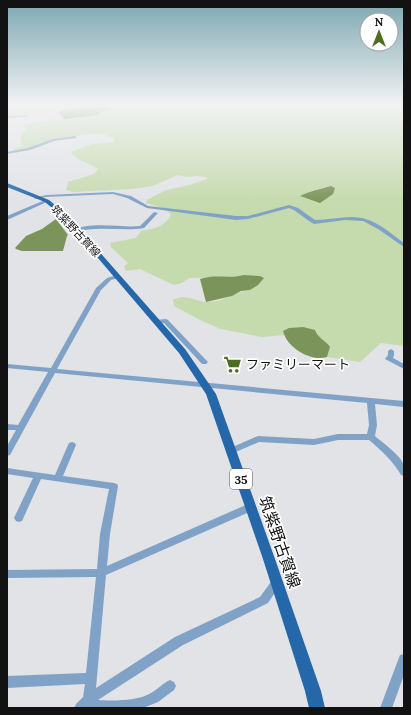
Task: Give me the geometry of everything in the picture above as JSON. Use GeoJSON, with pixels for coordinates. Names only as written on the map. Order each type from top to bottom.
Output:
{"type":"FeatureCollection","features":[{"type":"Feature","properties":{"kind":"main road","name":"筑紫野古賀線"},"geometry":{"type":"LineString","coordinates":[[7,186],[41,200],[65,216],[182,351],[211,394],[277,582],[313,691],[317,708]]}},
{"type":"Feature","properties":{"kind":"main road","name":"筑紫野古賀線"},"geometry":{"type":"LineString","coordinates":[[41,200],[58,215],[107,272],[117,276]]}},
{"type":"Feature","properties":{"kind":"street"},"geometry":{"type":"LineString","coordinates":[[7,153],[29,149],[53,140],[72,137]]}},
{"type":"Feature","properties":{"kind":"street"},"geometry":{"type":"LineString","coordinates":[[7,218],[41,200],[113,193],[129,197],[147,208],[236,218],[248,217],[289,206],[296,208],[309,220],[314,222],[349,219],[370,222],[404,245]]}},
{"type":"Feature","properties":{"kind":"street"},"geometry":{"type":"LineString","coordinates":[[78,230],[94,227],[142,227],[156,213]]}},
{"type":"Feature","properties":{"kind":"street"},"geometry":{"type":"LineString","coordinates":[[7,453],[98,289],[109,279],[117,276]]}},
{"type":"Feature","properties":{"kind":"street"},"geometry":{"type":"LineString","coordinates":[[156,322],[166,321],[204,362]]}},
{"type":"Feature","properties":{"kind":"street"},"geometry":{"type":"LineString","coordinates":[[391,351],[389,359],[404,367]]}},
{"type":"Feature","properties":{"kind":"street"},"geometry":{"type":"LineString","coordinates":[[7,366],[404,404]]}},
{"type":"Feature","properties":{"kind":"street"},"geometry":{"type":"LineString","coordinates":[[371,401],[373,430],[371,437]]}},
{"type":"Feature","properties":{"kind":"street"},"geometry":{"type":"LineString","coordinates":[[7,427],[20,428]]}},
{"type":"Feature","properties":{"kind":"street"},"geometry":{"type":"LineString","coordinates":[[231,451],[245,444],[258,440],[314,442],[338,437],[371,437],[392,454],[398,461],[404,473]]}},
{"type":"Feature","properties":{"kind":"street"},"geometry":{"type":"LineString","coordinates":[[58,478],[72,445]]}},
{"type":"Feature","properties":{"kind":"street"},"geometry":{"type":"LineString","coordinates":[[7,471],[114,486],[105,534],[91,678],[84,704]]}},
{"type":"Feature","properties":{"kind":"street"},"geometry":{"type":"LineString","coordinates":[[19,518],[38,476]]}},
{"type":"Feature","properties":{"kind":"street"},"geometry":{"type":"LineString","coordinates":[[7,574],[102,573],[251,507]]}},
{"type":"Feature","properties":{"kind":"street"},"geometry":{"type":"LineString","coordinates":[[84,704],[179,641],[264,600],[277,582]]}},
{"type":"Feature","properties":{"kind":"street"},"geometry":{"type":"LineString","coordinates":[[386,708],[404,659]]}},
{"type":"Feature","properties":{"kind":"street"},"geometry":{"type":"LineString","coordinates":[[7,682],[91,678]]}},
{"type":"Feature","properties":{"kind":"street"},"geometry":{"type":"LineString","coordinates":[[84,704],[111,707],[141,706],[170,686]]}},
{"type":"Feature","properties":{"kind":"shaded area"},"geometry":{"type":"Polygon","coordinates":[[[69,137],[54,141],[34,149],[23,151],[12,150],[22,146],[20,138],[69,137]]]}},
{"type":"Feature","properties":{"kind":"shaded area"},"geometry":{"type":"Polygon","coordinates":[[[111,137],[404,137],[404,346],[381,343],[360,362],[327,357],[329,351],[315,330],[303,328],[287,329],[283,331],[284,335],[262,337],[221,329],[174,306],[173,300],[181,297],[213,302],[250,290],[260,276],[189,278],[182,283],[174,285],[140,269],[126,271],[124,267],[128,263],[111,247],[110,243],[136,238],[141,231],[162,225],[171,214],[163,208],[146,203],[147,200],[166,190],[186,186],[207,179],[206,177],[186,177],[178,175],[152,186],[132,189],[73,192],[66,190],[68,182],[94,174],[98,169],[80,160],[71,152],[92,144],[114,142],[114,139],[111,137]]]}},
{"type":"Feature","properties":{"kind":"shaded area"},"geometry":{"type":"Polygon","coordinates":[[[331,186],[335,188],[333,194],[320,203],[300,196],[312,191],[331,186]]]}},
{"type":"Feature","properties":{"kind":"shaded area"},"geometry":{"type":"Polygon","coordinates":[[[56,219],[68,235],[63,251],[22,251],[15,248],[26,236],[42,229],[56,219]]]}},
{"type":"Feature","properties":{"kind":"shaded area"},"geometry":{"type":"Polygon","coordinates":[[[244,275],[260,276],[264,278],[258,285],[250,290],[241,291],[232,296],[206,302],[200,279],[244,275]]]}},
{"type":"Feature","properties":{"kind":"shaded area"},"geometry":{"type":"Polygon","coordinates":[[[303,327],[315,330],[330,347],[327,357],[321,358],[307,355],[294,348],[289,343],[283,331],[289,328],[303,327]]]}},
{"type":"Feature","properties":{"kind":"place","name":"ファミリーマート"},"geometry":{"type":"Point","coordinates":[233,364]}}]}
